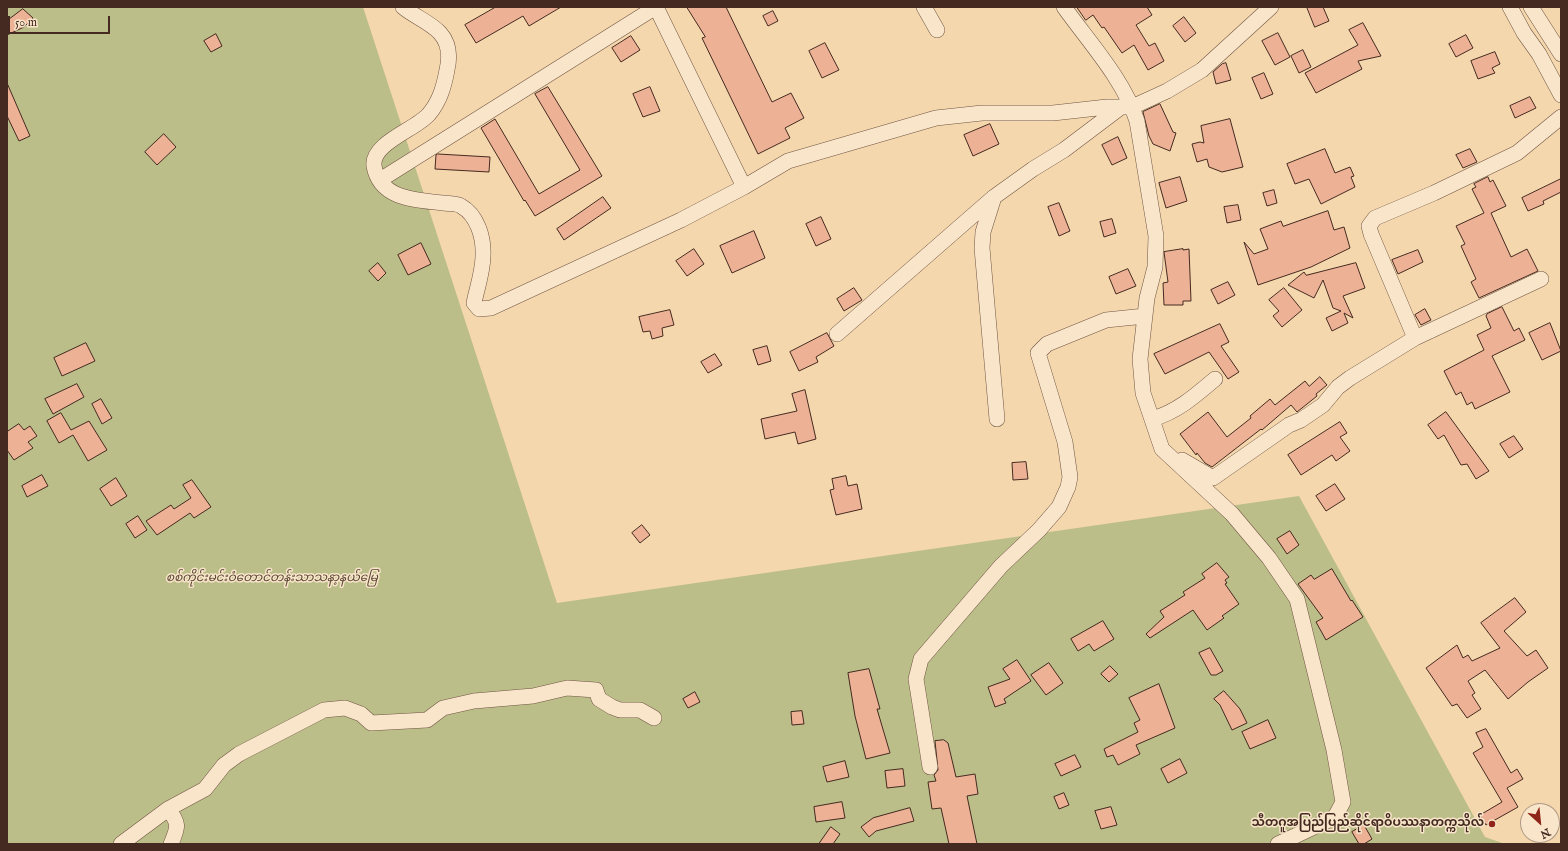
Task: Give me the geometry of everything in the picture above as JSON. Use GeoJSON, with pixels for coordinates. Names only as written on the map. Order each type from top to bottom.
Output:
{"type":"FeatureCollection","features":[{"type":"Feature","properties":{"kind":"street"},"geometry":{"type":"LineString","coordinates":[[403,7],[424,20],[440,33],[447,44],[449,60],[438,101],[428,116],[378,152],[374,166],[380,180],[387,189],[402,198],[460,205],[476,219],[483,244],[483,256],[474,303],[479,309],[491,308],[681,220],[744,187],[788,161],[936,118],[982,113],[1053,113],[1127,107]]}},
{"type":"Feature","properties":{"kind":"street"},"geometry":{"type":"LineString","coordinates":[[380,180],[656,7],[744,187]]}},
{"type":"Feature","properties":{"kind":"street"},"geometry":{"type":"LineString","coordinates":[[924,7],[937,30]]}},
{"type":"Feature","properties":{"kind":"street"},"geometry":{"type":"LineString","coordinates":[[1064,7],[1103,60],[1127,107],[1137,121],[1156,236],[1155,266],[1145,316],[1140,359],[1143,394],[1162,449],[1232,514],[1269,558],[1297,600],[1334,750],[1343,802],[1335,817],[1278,844]]}},
{"type":"Feature","properties":{"kind":"street"},"geometry":{"type":"LineString","coordinates":[[837,334],[994,198],[1033,168],[1070,146],[1127,107],[1167,91],[1202,70],[1271,7]]}},
{"type":"Feature","properties":{"kind":"street"},"geometry":{"type":"LineString","coordinates":[[1510,7],[1524,33],[1539,54],[1561,95]]}},
{"type":"Feature","properties":{"kind":"street"},"geometry":{"type":"LineString","coordinates":[[1531,7],[1561,54]]}},
{"type":"Feature","properties":{"kind":"street"},"geometry":{"type":"LineString","coordinates":[[1415,338],[1369,226],[1376,218],[1434,193],[1517,153],[1561,117]]}},
{"type":"Feature","properties":{"kind":"street"},"geometry":{"type":"LineString","coordinates":[[994,198],[983,232],[982,248],[997,419]]}},
{"type":"Feature","properties":{"kind":"street"},"geometry":{"type":"LineString","coordinates":[[1162,449],[1213,478],[1289,425],[1301,420],[1324,405],[1338,386],[1415,338],[1541,278]]}},
{"type":"Feature","properties":{"kind":"street"},"geometry":{"type":"LineString","coordinates":[[930,767],[916,679],[921,659],[1001,566],[1039,530],[1059,507],[1068,487],[1070,477],[1065,442],[1038,353],[1047,344],[1106,320],[1145,316]]}},
{"type":"Feature","properties":{"kind":"street"},"geometry":{"type":"LineString","coordinates":[[1152,420],[1169,415],[1215,379]]}},
{"type":"Feature","properties":{"kind":"street"},"geometry":{"type":"LineString","coordinates":[[121,844],[168,810],[205,789],[224,765],[239,754],[324,710],[345,708],[361,714],[371,723],[427,720],[443,708],[459,704],[533,696],[567,688],[596,690],[599,699],[620,710],[631,708],[640,710],[654,718]]}},
{"type":"Feature","properties":{"kind":"street"},"geometry":{"type":"LineString","coordinates":[[168,810],[178,823],[171,844]]}},
{"type":"Feature","properties":{"kind":"green space","name":"စစ်ကိုင်းမင်းဝံတောင်တန်းသာသနာ့နယ်မြေ"},"geometry":{"type":"Polygon","coordinates":[[[7,7],[363,7],[557,603],[1299,496],[1485,837],[1505,844],[7,844],[7,7]]]}},
{"type":"Feature","properties":{"kind":"building"},"geometry":{"type":"Polygon","coordinates":[[[496,7],[561,7],[529,26],[523,16],[476,43],[465,25],[496,7]]]}},
{"type":"Feature","properties":{"kind":"building"},"geometry":{"type":"Polygon","coordinates":[[[687,7],[726,7],[772,102],[791,93],[804,118],[785,128],[790,138],[758,154],[702,38],[705,37],[687,7]]]}},
{"type":"Feature","properties":{"kind":"building"},"geometry":{"type":"Polygon","coordinates":[[[1077,7],[1147,7],[1152,15],[1136,25],[1149,46],[1155,43],[1164,61],[1148,70],[1134,45],[1122,53],[1104,27],[1102,28],[1093,15],[1086,20],[1077,7]]]}},
{"type":"Feature","properties":{"kind":"building"},"geometry":{"type":"Polygon","coordinates":[[[1307,7],[1323,7],[1329,21],[1315,27],[1307,7]]]}},
{"type":"Feature","properties":{"kind":"building"},"geometry":{"type":"Polygon","coordinates":[[[23,9],[33,18],[24,27],[7,35],[7,21],[23,9]]]}},
{"type":"Feature","properties":{"kind":"building"},"geometry":{"type":"Polygon","coordinates":[[[773,11],[778,21],[768,26],[763,16],[773,11]]]}},
{"type":"Feature","properties":{"kind":"building"},"geometry":{"type":"Polygon","coordinates":[[[1184,17],[1196,33],[1185,42],[1173,26],[1184,17]]]}},
{"type":"Feature","properties":{"kind":"building"},"geometry":{"type":"Polygon","coordinates":[[[1363,23],[1381,56],[1358,61],[1362,69],[1316,93],[1305,73],[1358,45],[1349,30],[1363,23]]]}},
{"type":"Feature","properties":{"kind":"building"},"geometry":{"type":"Polygon","coordinates":[[[1278,33],[1290,57],[1275,65],[1262,41],[1278,33]]]}},
{"type":"Feature","properties":{"kind":"building"},"geometry":{"type":"Polygon","coordinates":[[[216,34],[222,46],[211,52],[204,41],[216,34]]]}},
{"type":"Feature","properties":{"kind":"building"},"geometry":{"type":"Polygon","coordinates":[[[1466,35],[1473,48],[1456,57],[1449,44],[1466,35]]]}},
{"type":"Feature","properties":{"kind":"building"},"geometry":{"type":"Polygon","coordinates":[[[631,36],[640,50],[621,62],[612,48],[631,36]]]}},
{"type":"Feature","properties":{"kind":"building"},"geometry":{"type":"Polygon","coordinates":[[[825,43],[839,70],[822,78],[809,51],[825,43]]]}},
{"type":"Feature","properties":{"kind":"building"},"geometry":{"type":"Polygon","coordinates":[[[1303,50],[1311,67],[1299,73],[1291,56],[1303,50]]]}},
{"type":"Feature","properties":{"kind":"building"},"geometry":{"type":"Polygon","coordinates":[[[1495,52],[1500,64],[1492,68],[1495,73],[1478,79],[1471,61],[1495,52]]]}},
{"type":"Feature","properties":{"kind":"building"},"geometry":{"type":"Polygon","coordinates":[[[1226,63],[1231,80],[1216,84],[1213,72],[1222,64],[1226,63]]]}},
{"type":"Feature","properties":{"kind":"building"},"geometry":{"type":"Polygon","coordinates":[[[1264,73],[1273,94],[1261,99],[1252,78],[1264,73]]]}},
{"type":"Feature","properties":{"kind":"building"},"geometry":{"type":"Polygon","coordinates":[[[7,83],[30,136],[19,141],[7,116],[7,83]]]}},
{"type":"Feature","properties":{"kind":"building"},"geometry":{"type":"Polygon","coordinates":[[[548,87],[602,176],[535,216],[525,200],[524,201],[481,128],[495,119],[539,194],[580,170],[535,94],[548,87]]]}},
{"type":"Feature","properties":{"kind":"building"},"geometry":{"type":"Polygon","coordinates":[[[650,87],[660,111],[643,117],[633,94],[650,87]]]}},
{"type":"Feature","properties":{"kind":"building"},"geometry":{"type":"Polygon","coordinates":[[[1530,97],[1536,108],[1515,118],[1510,106],[1530,97]]]}},
{"type":"Feature","properties":{"kind":"building"},"geometry":{"type":"Polygon","coordinates":[[[1160,104],[1173,132],[1176,133],[1170,151],[1153,144],[1149,136],[1143,112],[1160,104]]]}},
{"type":"Feature","properties":{"kind":"building"},"geometry":{"type":"Polygon","coordinates":[[[1230,119],[1243,167],[1222,172],[1209,167],[1207,159],[1197,162],[1192,144],[1200,142],[1204,143],[1201,126],[1230,119]]]}},
{"type":"Feature","properties":{"kind":"building"},"geometry":{"type":"Polygon","coordinates":[[[990,124],[999,144],[973,156],[964,135],[990,124]]]}},
{"type":"Feature","properties":{"kind":"building"},"geometry":{"type":"Polygon","coordinates":[[[164,134],[176,147],[157,165],[145,152],[164,134]]]}},
{"type":"Feature","properties":{"kind":"building"},"geometry":{"type":"Polygon","coordinates":[[[1118,137],[1127,158],[1112,165],[1102,145],[1118,137]]]}},
{"type":"Feature","properties":{"kind":"building"},"geometry":{"type":"Polygon","coordinates":[[[1325,149],[1335,173],[1350,167],[1354,176],[1351,177],[1355,187],[1321,204],[1309,179],[1295,184],[1287,164],[1325,149]]]}},
{"type":"Feature","properties":{"kind":"building"},"geometry":{"type":"Polygon","coordinates":[[[1470,149],[1477,162],[1463,168],[1456,155],[1470,149]]]}},
{"type":"Feature","properties":{"kind":"building"},"geometry":{"type":"Polygon","coordinates":[[[436,155],[490,157],[489,172],[435,169],[436,155]]]}},
{"type":"Feature","properties":{"kind":"building"},"geometry":{"type":"Polygon","coordinates":[[[1180,177],[1187,201],[1166,208],[1159,183],[1180,177]]]}},
{"type":"Feature","properties":{"kind":"building"},"geometry":{"type":"Polygon","coordinates":[[[1488,177],[1490,182],[1493,180],[1506,206],[1491,213],[1511,257],[1527,249],[1538,271],[1479,298],[1471,282],[1476,279],[1461,246],[1465,244],[1456,226],[1484,213],[1472,189],[1476,187],[1474,184],[1488,177]]]}},
{"type":"Feature","properties":{"kind":"building"},"geometry":{"type":"Polygon","coordinates":[[[1561,179],[1561,192],[1543,201],[1544,204],[1528,211],[1522,198],[1561,179]]]}},
{"type":"Feature","properties":{"kind":"building"},"geometry":{"type":"Polygon","coordinates":[[[1274,190],[1277,203],[1267,206],[1263,193],[1274,190]]]}},
{"type":"Feature","properties":{"kind":"building"},"geometry":{"type":"Polygon","coordinates":[[[603,197],[611,208],[564,240],[557,229],[603,197]]]}},
{"type":"Feature","properties":{"kind":"building"},"geometry":{"type":"Polygon","coordinates":[[[1059,203],[1070,231],[1059,236],[1048,207],[1059,203]]]}},
{"type":"Feature","properties":{"kind":"building"},"geometry":{"type":"Polygon","coordinates":[[[1238,205],[1241,220],[1227,223],[1224,207],[1238,205]]]}},
{"type":"Feature","properties":{"kind":"building"},"geometry":{"type":"Polygon","coordinates":[[[1328,211],[1334,230],[1344,227],[1350,248],[1311,267],[1258,285],[1244,242],[1254,254],[1268,249],[1260,229],[1281,221],[1283,226],[1328,211]]]}},
{"type":"Feature","properties":{"kind":"building"},"geometry":{"type":"Polygon","coordinates":[[[821,217],[831,239],[816,246],[806,224],[821,217]]]}},
{"type":"Feature","properties":{"kind":"building"},"geometry":{"type":"Polygon","coordinates":[[[1112,219],[1116,233],[1104,237],[1100,222],[1112,219]]]}},
{"type":"Feature","properties":{"kind":"building"},"geometry":{"type":"Polygon","coordinates":[[[754,231],[765,258],[732,273],[720,246],[754,231]]]}},
{"type":"Feature","properties":{"kind":"building"},"geometry":{"type":"Polygon","coordinates":[[[421,243],[431,264],[408,275],[398,255],[421,243]]]}},
{"type":"Feature","properties":{"kind":"building"},"geometry":{"type":"Polygon","coordinates":[[[694,249],[704,264],[687,276],[676,261],[694,249]]]}},
{"type":"Feature","properties":{"kind":"building"},"geometry":{"type":"Polygon","coordinates":[[[1189,249],[1191,301],[1183,301],[1183,305],[1164,305],[1163,283],[1168,282],[1164,252],[1189,249]]]}},
{"type":"Feature","properties":{"kind":"building"},"geometry":{"type":"Polygon","coordinates":[[[1418,250],[1423,262],[1398,274],[1392,260],[1418,250]]]}},
{"type":"Feature","properties":{"kind":"building"},"geometry":{"type":"Polygon","coordinates":[[[378,263],[386,273],[378,281],[369,271],[378,263]]]}},
{"type":"Feature","properties":{"kind":"building"},"geometry":{"type":"Polygon","coordinates":[[[1356,263],[1365,288],[1343,296],[1353,318],[1344,313],[1348,323],[1332,331],[1326,318],[1341,311],[1333,308],[1323,280],[1314,298],[1288,285],[1304,272],[1306,275],[1356,263]]]}},
{"type":"Feature","properties":{"kind":"building"},"geometry":{"type":"Polygon","coordinates":[[[1128,269],[1136,286],[1116,294],[1109,277],[1128,269]]]}},
{"type":"Feature","properties":{"kind":"building"},"geometry":{"type":"Polygon","coordinates":[[[1228,282],[1235,295],[1218,304],[1211,290],[1228,282]]]}},
{"type":"Feature","properties":{"kind":"building"},"geometry":{"type":"Polygon","coordinates":[[[854,288],[862,300],[844,311],[837,299],[854,288]]]}},
{"type":"Feature","properties":{"kind":"building"},"geometry":{"type":"Polygon","coordinates":[[[1284,288],[1302,310],[1282,327],[1273,316],[1279,311],[1269,300],[1284,288]]]}},
{"type":"Feature","properties":{"kind":"building"},"geometry":{"type":"Polygon","coordinates":[[[1502,307],[1514,331],[1519,328],[1525,340],[1492,356],[1510,392],[1475,409],[1472,402],[1467,405],[1461,392],[1456,395],[1444,371],[1484,350],[1477,335],[1491,328],[1486,316],[1487,314],[1502,307]]]}},
{"type":"Feature","properties":{"kind":"building"},"geometry":{"type":"Polygon","coordinates":[[[1425,309],[1431,320],[1421,325],[1415,315],[1425,309]]]}},
{"type":"Feature","properties":{"kind":"building"},"geometry":{"type":"Polygon","coordinates":[[[670,310],[674,325],[662,328],[663,336],[652,339],[650,331],[643,332],[639,317],[670,310]]]}},
{"type":"Feature","properties":{"kind":"building"},"geometry":{"type":"Polygon","coordinates":[[[1550,323],[1561,351],[1542,360],[1529,333],[1550,323]]]}},
{"type":"Feature","properties":{"kind":"building"},"geometry":{"type":"Polygon","coordinates":[[[1220,324],[1229,342],[1221,346],[1239,372],[1228,379],[1209,352],[1165,374],[1154,354],[1220,324]]]}},
{"type":"Feature","properties":{"kind":"building"},"geometry":{"type":"Polygon","coordinates":[[[827,333],[834,346],[816,357],[818,362],[799,371],[790,352],[827,333]]]}},
{"type":"Feature","properties":{"kind":"building"},"geometry":{"type":"Polygon","coordinates":[[[86,343],[95,361],[62,376],[54,358],[86,343]]]}},
{"type":"Feature","properties":{"kind":"building"},"geometry":{"type":"Polygon","coordinates":[[[767,346],[771,361],[758,365],[753,350],[767,346]]]}},
{"type":"Feature","properties":{"kind":"building"},"geometry":{"type":"Polygon","coordinates":[[[715,354],[722,365],[708,373],[701,362],[715,354]]]}},
{"type":"Feature","properties":{"kind":"building"},"geometry":{"type":"Polygon","coordinates":[[[1320,377],[1327,385],[1316,394],[1317,396],[1297,412],[1291,405],[1262,430],[1261,429],[1212,467],[1205,463],[1197,453],[1196,455],[1180,434],[1208,412],[1227,437],[1251,418],[1250,416],[1270,399],[1275,405],[1305,381],[1309,386],[1320,377]]]}},
{"type":"Feature","properties":{"kind":"building"},"geometry":{"type":"Polygon","coordinates":[[[77,384],[84,397],[53,414],[45,399],[77,384]]]}},
{"type":"Feature","properties":{"kind":"building"},"geometry":{"type":"Polygon","coordinates":[[[805,390],[816,439],[798,444],[795,432],[765,439],[761,419],[797,411],[792,394],[805,390]]]}},
{"type":"Feature","properties":{"kind":"building"},"geometry":{"type":"Polygon","coordinates":[[[101,399],[112,418],[102,424],[92,404],[101,399]]]}},
{"type":"Feature","properties":{"kind":"building"},"geometry":{"type":"Polygon","coordinates":[[[1446,412],[1489,471],[1476,479],[1467,464],[1461,465],[1444,435],[1438,439],[1428,425],[1446,412]]]}},
{"type":"Feature","properties":{"kind":"building"},"geometry":{"type":"Polygon","coordinates":[[[61,413],[71,430],[89,421],[107,450],[88,461],[73,435],[59,443],[47,421],[61,413]]]}},
{"type":"Feature","properties":{"kind":"building"},"geometry":{"type":"Polygon","coordinates":[[[1340,422],[1347,433],[1340,437],[1350,451],[1336,461],[1332,455],[1301,475],[1288,455],[1340,422]]]}},
{"type":"Feature","properties":{"kind":"building"},"geometry":{"type":"Polygon","coordinates":[[[19,424],[24,430],[30,426],[37,436],[28,442],[33,448],[14,460],[7,450],[7,432],[19,424]]]}},
{"type":"Feature","properties":{"kind":"building"},"geometry":{"type":"Polygon","coordinates":[[[1514,436],[1523,449],[1509,458],[1500,444],[1514,436]]]}},
{"type":"Feature","properties":{"kind":"building"},"geometry":{"type":"Polygon","coordinates":[[[1026,462],[1028,479],[1013,480],[1012,463],[1026,462]]]}},
{"type":"Feature","properties":{"kind":"building"},"geometry":{"type":"Polygon","coordinates":[[[42,475],[48,486],[27,497],[22,486],[42,475]]]}},
{"type":"Feature","properties":{"kind":"building"},"geometry":{"type":"Polygon","coordinates":[[[846,476],[848,486],[857,484],[862,509],[836,515],[830,490],[834,489],[832,479],[846,476]]]}},
{"type":"Feature","properties":{"kind":"building"},"geometry":{"type":"Polygon","coordinates":[[[116,478],[127,496],[111,506],[100,489],[116,478]]]}},
{"type":"Feature","properties":{"kind":"building"},"geometry":{"type":"Polygon","coordinates":[[[192,480],[211,507],[194,518],[190,513],[157,535],[146,521],[171,505],[174,509],[191,498],[183,485],[192,480]]]}},
{"type":"Feature","properties":{"kind":"building"},"geometry":{"type":"Polygon","coordinates":[[[1335,484],[1345,499],[1326,511],[1316,496],[1335,484]]]}},
{"type":"Feature","properties":{"kind":"building"},"geometry":{"type":"Polygon","coordinates":[[[138,516],[147,530],[135,538],[126,524],[138,516]]]}},
{"type":"Feature","properties":{"kind":"building"},"geometry":{"type":"Polygon","coordinates":[[[642,525],[650,535],[640,543],[632,533],[642,525]]]}},
{"type":"Feature","properties":{"kind":"building"},"geometry":{"type":"Polygon","coordinates":[[[1290,531],[1299,545],[1287,554],[1277,539],[1290,531]]]}},
{"type":"Feature","properties":{"kind":"building"},"geometry":{"type":"Polygon","coordinates":[[[1217,563],[1229,577],[1225,580],[1227,583],[1225,584],[1239,604],[1222,616],[1224,618],[1207,630],[1193,610],[1150,638],[1146,634],[1164,617],[1160,611],[1185,595],[1183,592],[1205,578],[1202,574],[1217,563]]]}},
{"type":"Feature","properties":{"kind":"building"},"geometry":{"type":"Polygon","coordinates":[[[1332,569],[1351,601],[1352,600],[1363,617],[1326,640],[1316,622],[1323,618],[1298,584],[1311,575],[1314,579],[1332,569]]]}},
{"type":"Feature","properties":{"kind":"building"},"geometry":{"type":"Polygon","coordinates":[[[1515,598],[1526,612],[1504,631],[1527,656],[1536,650],[1548,668],[1508,699],[1485,670],[1468,681],[1475,693],[1472,695],[1481,709],[1467,718],[1457,704],[1452,706],[1426,668],[1457,645],[1463,658],[1468,655],[1472,661],[1500,648],[1481,623],[1515,598]]]}},
{"type":"Feature","properties":{"kind":"building"},"geometry":{"type":"Polygon","coordinates":[[[1103,621],[1114,639],[1094,651],[1089,644],[1078,651],[1071,639],[1103,621]]]}},
{"type":"Feature","properties":{"kind":"building"},"geometry":{"type":"Polygon","coordinates":[[[1210,648],[1223,671],[1216,675],[1211,675],[1199,653],[1210,648]]]}},
{"type":"Feature","properties":{"kind":"building"},"geometry":{"type":"Polygon","coordinates":[[[1017,660],[1031,681],[1004,699],[1006,703],[995,707],[988,687],[1010,679],[1003,669],[1017,660]]]}},
{"type":"Feature","properties":{"kind":"building"},"geometry":{"type":"Polygon","coordinates":[[[1049,663],[1063,683],[1046,695],[1031,675],[1049,663]]]}},
{"type":"Feature","properties":{"kind":"building"},"geometry":{"type":"Polygon","coordinates":[[[1110,666],[1118,674],[1109,682],[1101,674],[1110,666]]]}},
{"type":"Feature","properties":{"kind":"building"},"geometry":{"type":"Polygon","coordinates":[[[869,669],[880,709],[877,709],[890,753],[866,759],[855,716],[848,673],[869,669]]]}},
{"type":"Feature","properties":{"kind":"building"},"geometry":{"type":"Polygon","coordinates":[[[1159,684],[1175,728],[1136,745],[1140,754],[1118,765],[1113,755],[1107,757],[1104,749],[1138,732],[1134,723],[1140,720],[1129,698],[1159,684]]]}},
{"type":"Feature","properties":{"kind":"building"},"geometry":{"type":"Polygon","coordinates":[[[1224,691],[1240,709],[1247,723],[1232,730],[1220,705],[1214,699],[1224,691]]]}},
{"type":"Feature","properties":{"kind":"building"},"geometry":{"type":"Polygon","coordinates":[[[695,692],[700,702],[688,708],[683,699],[695,692]]]}},
{"type":"Feature","properties":{"kind":"building"},"geometry":{"type":"Polygon","coordinates":[[[802,711],[804,724],[792,725],[791,712],[802,711]]]}},
{"type":"Feature","properties":{"kind":"building"},"geometry":{"type":"Polygon","coordinates":[[[1268,720],[1276,738],[1250,749],[1242,732],[1268,720]]]}},
{"type":"Feature","properties":{"kind":"building"},"geometry":{"type":"Polygon","coordinates":[[[1486,729],[1511,773],[1517,769],[1523,779],[1507,788],[1518,807],[1486,825],[1480,815],[1502,802],[1473,753],[1483,747],[1476,733],[1486,729]]]}},
{"type":"Feature","properties":{"kind":"building"},"geometry":{"type":"Polygon","coordinates":[[[944,740],[948,743],[956,777],[975,774],[978,794],[967,796],[977,844],[949,844],[941,808],[932,809],[928,782],[936,781],[934,775],[938,770],[935,741],[944,740]]]}},
{"type":"Feature","properties":{"kind":"building"},"geometry":{"type":"Polygon","coordinates":[[[1075,755],[1081,767],[1061,776],[1055,764],[1075,755]]]}},
{"type":"Feature","properties":{"kind":"building"},"geometry":{"type":"Polygon","coordinates":[[[1180,759],[1187,773],[1168,783],[1161,769],[1180,759]]]}},
{"type":"Feature","properties":{"kind":"building"},"geometry":{"type":"Polygon","coordinates":[[[845,761],[849,777],[827,782],[823,767],[845,761]]]}},
{"type":"Feature","properties":{"kind":"building"},"geometry":{"type":"Polygon","coordinates":[[[903,769],[905,786],[887,788],[885,771],[903,769]]]}},
{"type":"Feature","properties":{"kind":"building"},"geometry":{"type":"Polygon","coordinates":[[[1064,793],[1069,805],[1059,809],[1054,797],[1064,793]]]}},
{"type":"Feature","properties":{"kind":"building"},"geometry":{"type":"Polygon","coordinates":[[[842,802],[845,818],[816,822],[814,807],[842,802]]]}},
{"type":"Feature","properties":{"kind":"building"},"geometry":{"type":"Polygon","coordinates":[[[1111,807],[1117,825],[1101,829],[1095,811],[1111,807]]]}},
{"type":"Feature","properties":{"kind":"building"},"geometry":{"type":"Polygon","coordinates":[[[910,808],[914,821],[876,831],[869,837],[861,827],[873,818],[910,808]]]}},
{"type":"Feature","properties":{"kind":"building"},"geometry":{"type":"Polygon","coordinates":[[[1364,825],[1372,839],[1364,844],[1359,844],[1352,832],[1364,825]]]}},
{"type":"Feature","properties":{"kind":"building"},"geometry":{"type":"Polygon","coordinates":[[[831,827],[840,834],[833,844],[819,844],[831,827]]]}},
{"type":"Feature","properties":{"kind":"place","name":"သီတဂူအပြည်ပြည်ဆိုင်ရာဝိပဿနာတက္ကသိုလ်"},"geometry":{"type":"Point","coordinates":[1492,824]}}]}
